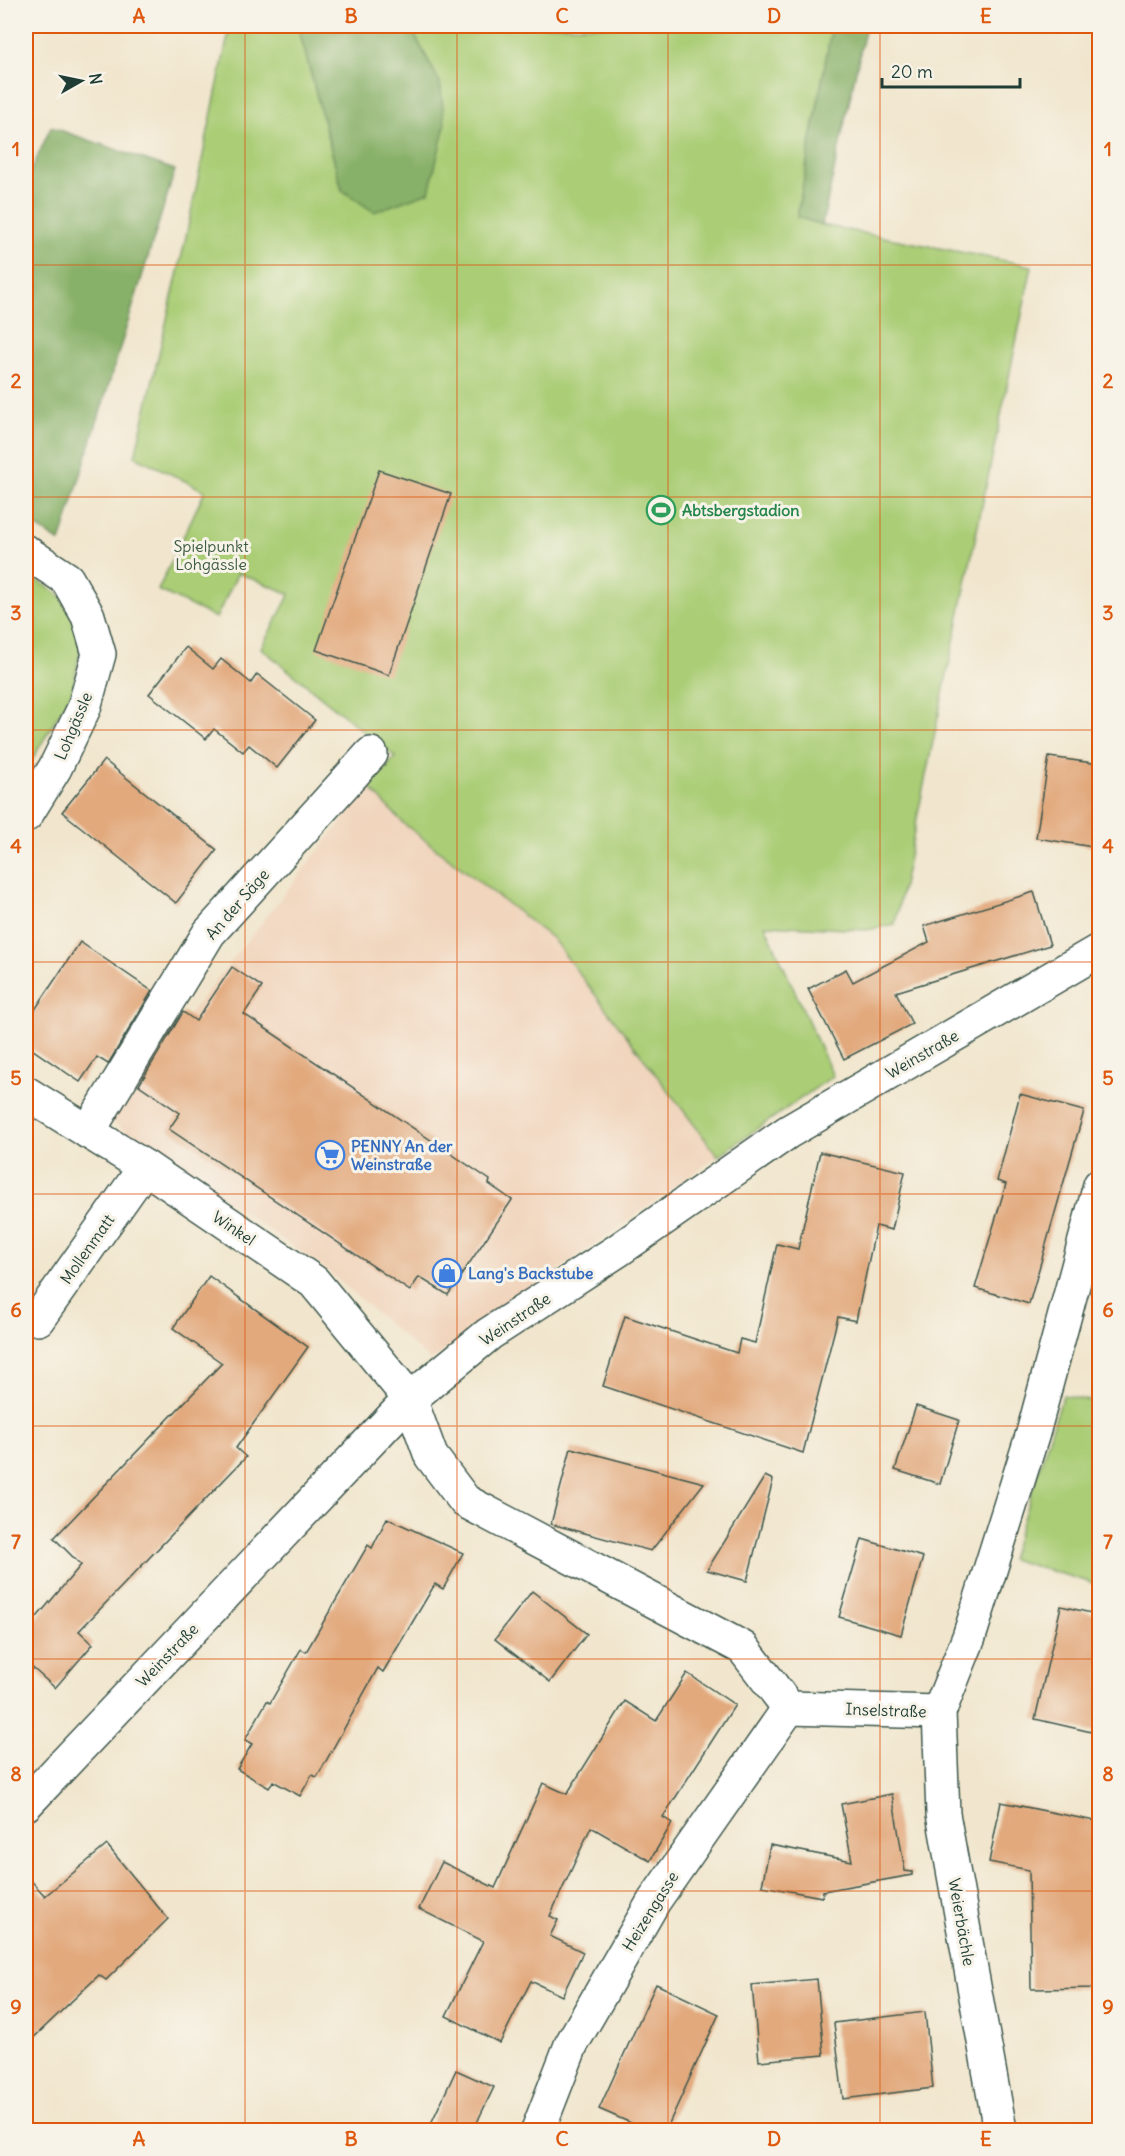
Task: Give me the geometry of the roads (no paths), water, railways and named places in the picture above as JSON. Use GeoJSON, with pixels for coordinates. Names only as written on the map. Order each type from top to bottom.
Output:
{"type":"FeatureCollection","features":[{"type":"Feature","properties":{"kind":"street","name":"Lohgässle"},"geometry":{"type":"LineString","coordinates":[[26,552],[67,579],[88,616],[99,654],[84,708],[55,768],[26,815]]}},
{"type":"Feature","properties":{"kind":"street","name":"An der Säge"},"geometry":{"type":"LineString","coordinates":[[88,1132],[209,933],[371,754]]}},
{"type":"Feature","properties":{"kind":"street","name":"Weinstraße"},"geometry":{"type":"LineString","coordinates":[[26,1804],[410,1399],[489,1334],[617,1251],[788,1132],[1100,950]]}},
{"type":"Feature","properties":{"kind":"street","name":"Winkel"},"geometry":{"type":"LineString","coordinates":[[26,1093],[145,1167],[314,1282],[410,1399]]}},
{"type":"Feature","properties":{"kind":"street","name":"Mollenmatt"},"geometry":{"type":"LineString","coordinates":[[26,1314],[38,1319],[145,1167]]}},
{"type":"Feature","properties":{"kind":"street","name":"Inselstraße"},"geometry":{"type":"LineString","coordinates":[[789,1708],[939,1712],[969,1637],[1030,1444],[1100,1185]]}},
{"type":"Feature","properties":{"kind":"street"},"geometry":{"type":"LineString","coordinates":[[410,1399],[432,1456],[465,1501],[743,1648],[789,1708]]}},
{"type":"Feature","properties":{"kind":"street","name":"Heizengasse"},"geometry":{"type":"LineString","coordinates":[[537,2130],[571,2045],[654,1901],[789,1708]]}},
{"type":"Feature","properties":{"kind":"street","name":"Weierbächle"},"geometry":{"type":"LineString","coordinates":[[939,1712],[943,1814],[1000,2130]]}},
{"type":"Feature","properties":{"kind":"place","name":"Abtsbergstadion"},"geometry":{"type":"Point","coordinates":[661,510]}},
{"type":"Feature","properties":{"kind":"place","name":"PENNY An der Weinstraße"},"geometry":{"type":"Point","coordinates":[330,1155]}},
{"type":"Feature","properties":{"kind":"place","name":"Lang's Backstube"},"geometry":{"type":"Point","coordinates":[447,1273]}},
{"type":"Feature","properties":{"kind":"park label","name":"Spielpunkt Lohgässle"},"geometry":{"type":"Point","coordinates":[211,555]}}]}
